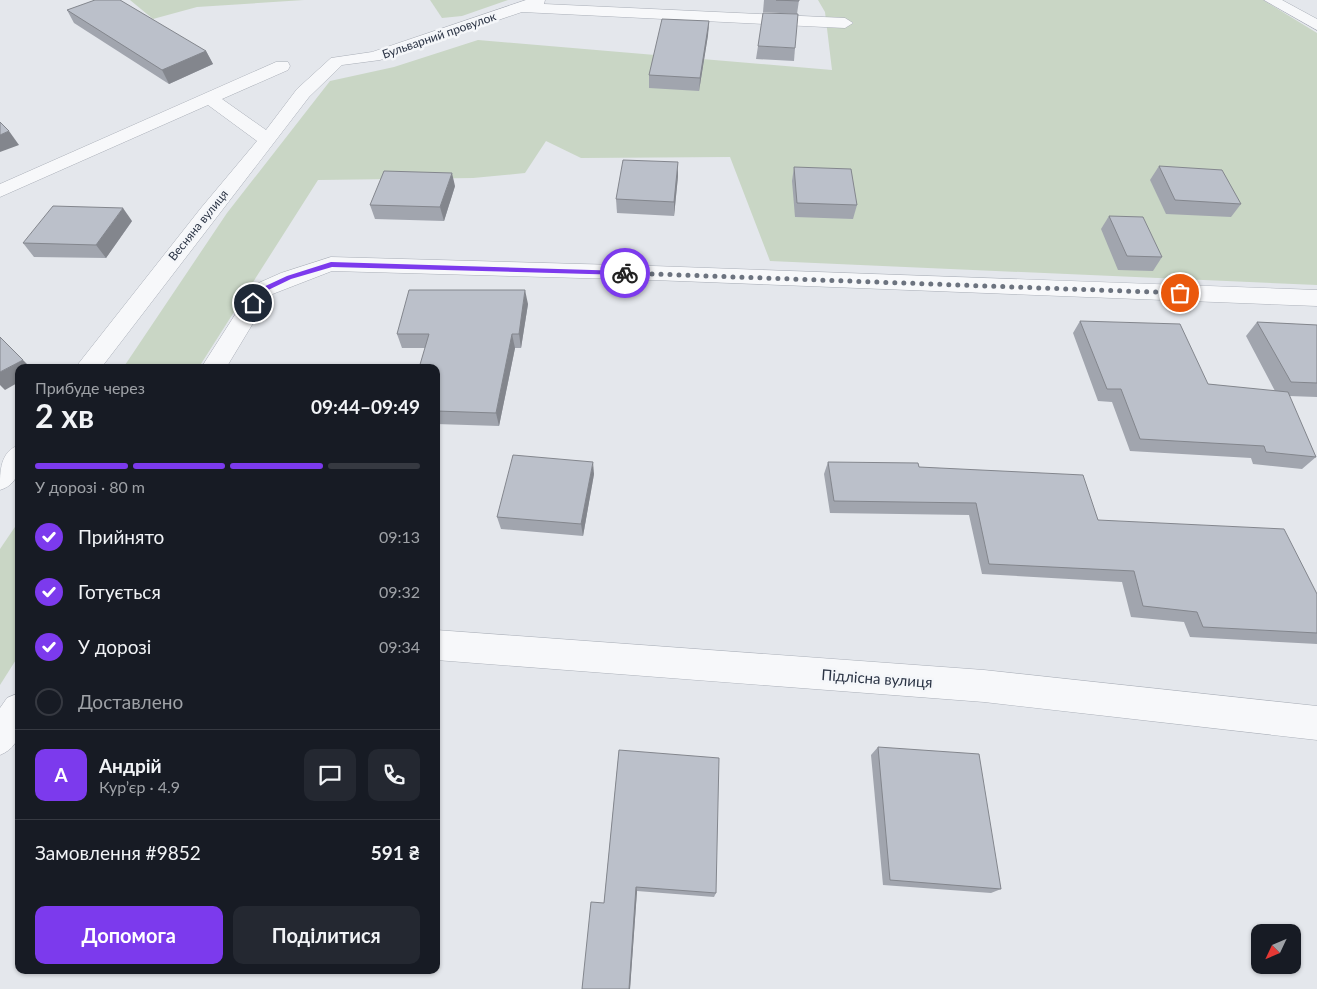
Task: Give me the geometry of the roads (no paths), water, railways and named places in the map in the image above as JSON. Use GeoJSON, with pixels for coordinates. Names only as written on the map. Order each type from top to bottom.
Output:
{"type":"FeatureCollection","features":[{"type":"Feature","properties":{"kind":"street","name":"Бульварний провулок"},"geometry":{"type":"LineString","coordinates":[[337,61],[374,56],[539,0]]}},
{"type":"Feature","properties":{"kind":"street"},"geometry":{"type":"LineString","coordinates":[[1272,0],[1317,25]]}},
{"type":"Feature","properties":{"kind":"street"},"geometry":{"type":"LineString","coordinates":[[520,7],[844,23]]}},
{"type":"Feature","properties":{"kind":"street","name":"Весняна вулиця"},"geometry":{"type":"LineString","coordinates":[[90,364],[208,212],[268,140],[303,93],[337,61]]}},
{"type":"Feature","properties":{"kind":"street"},"geometry":{"type":"LineString","coordinates":[[0,191],[282,66]]}},
{"type":"Feature","properties":{"kind":"street"},"geometry":{"type":"LineString","coordinates":[[210,99],[268,140]]}},
{"type":"Feature","properties":{"kind":"street"},"geometry":{"type":"LineString","coordinates":[[216,364],[262,290],[289,278],[331,264],[653,273],[1317,298]]}},
{"type":"Feature","properties":{"kind":"street"},"geometry":{"type":"LineString","coordinates":[[0,479],[15,460]]}},
{"type":"Feature","properties":{"kind":"street","name":"Підлісна вулиця"},"geometry":{"type":"LineString","coordinates":[[440,645],[984,686],[1317,723]]}},
{"type":"Feature","properties":{"kind":"street"},"geometry":{"type":"LineString","coordinates":[[0,738],[15,715]]}}]}
